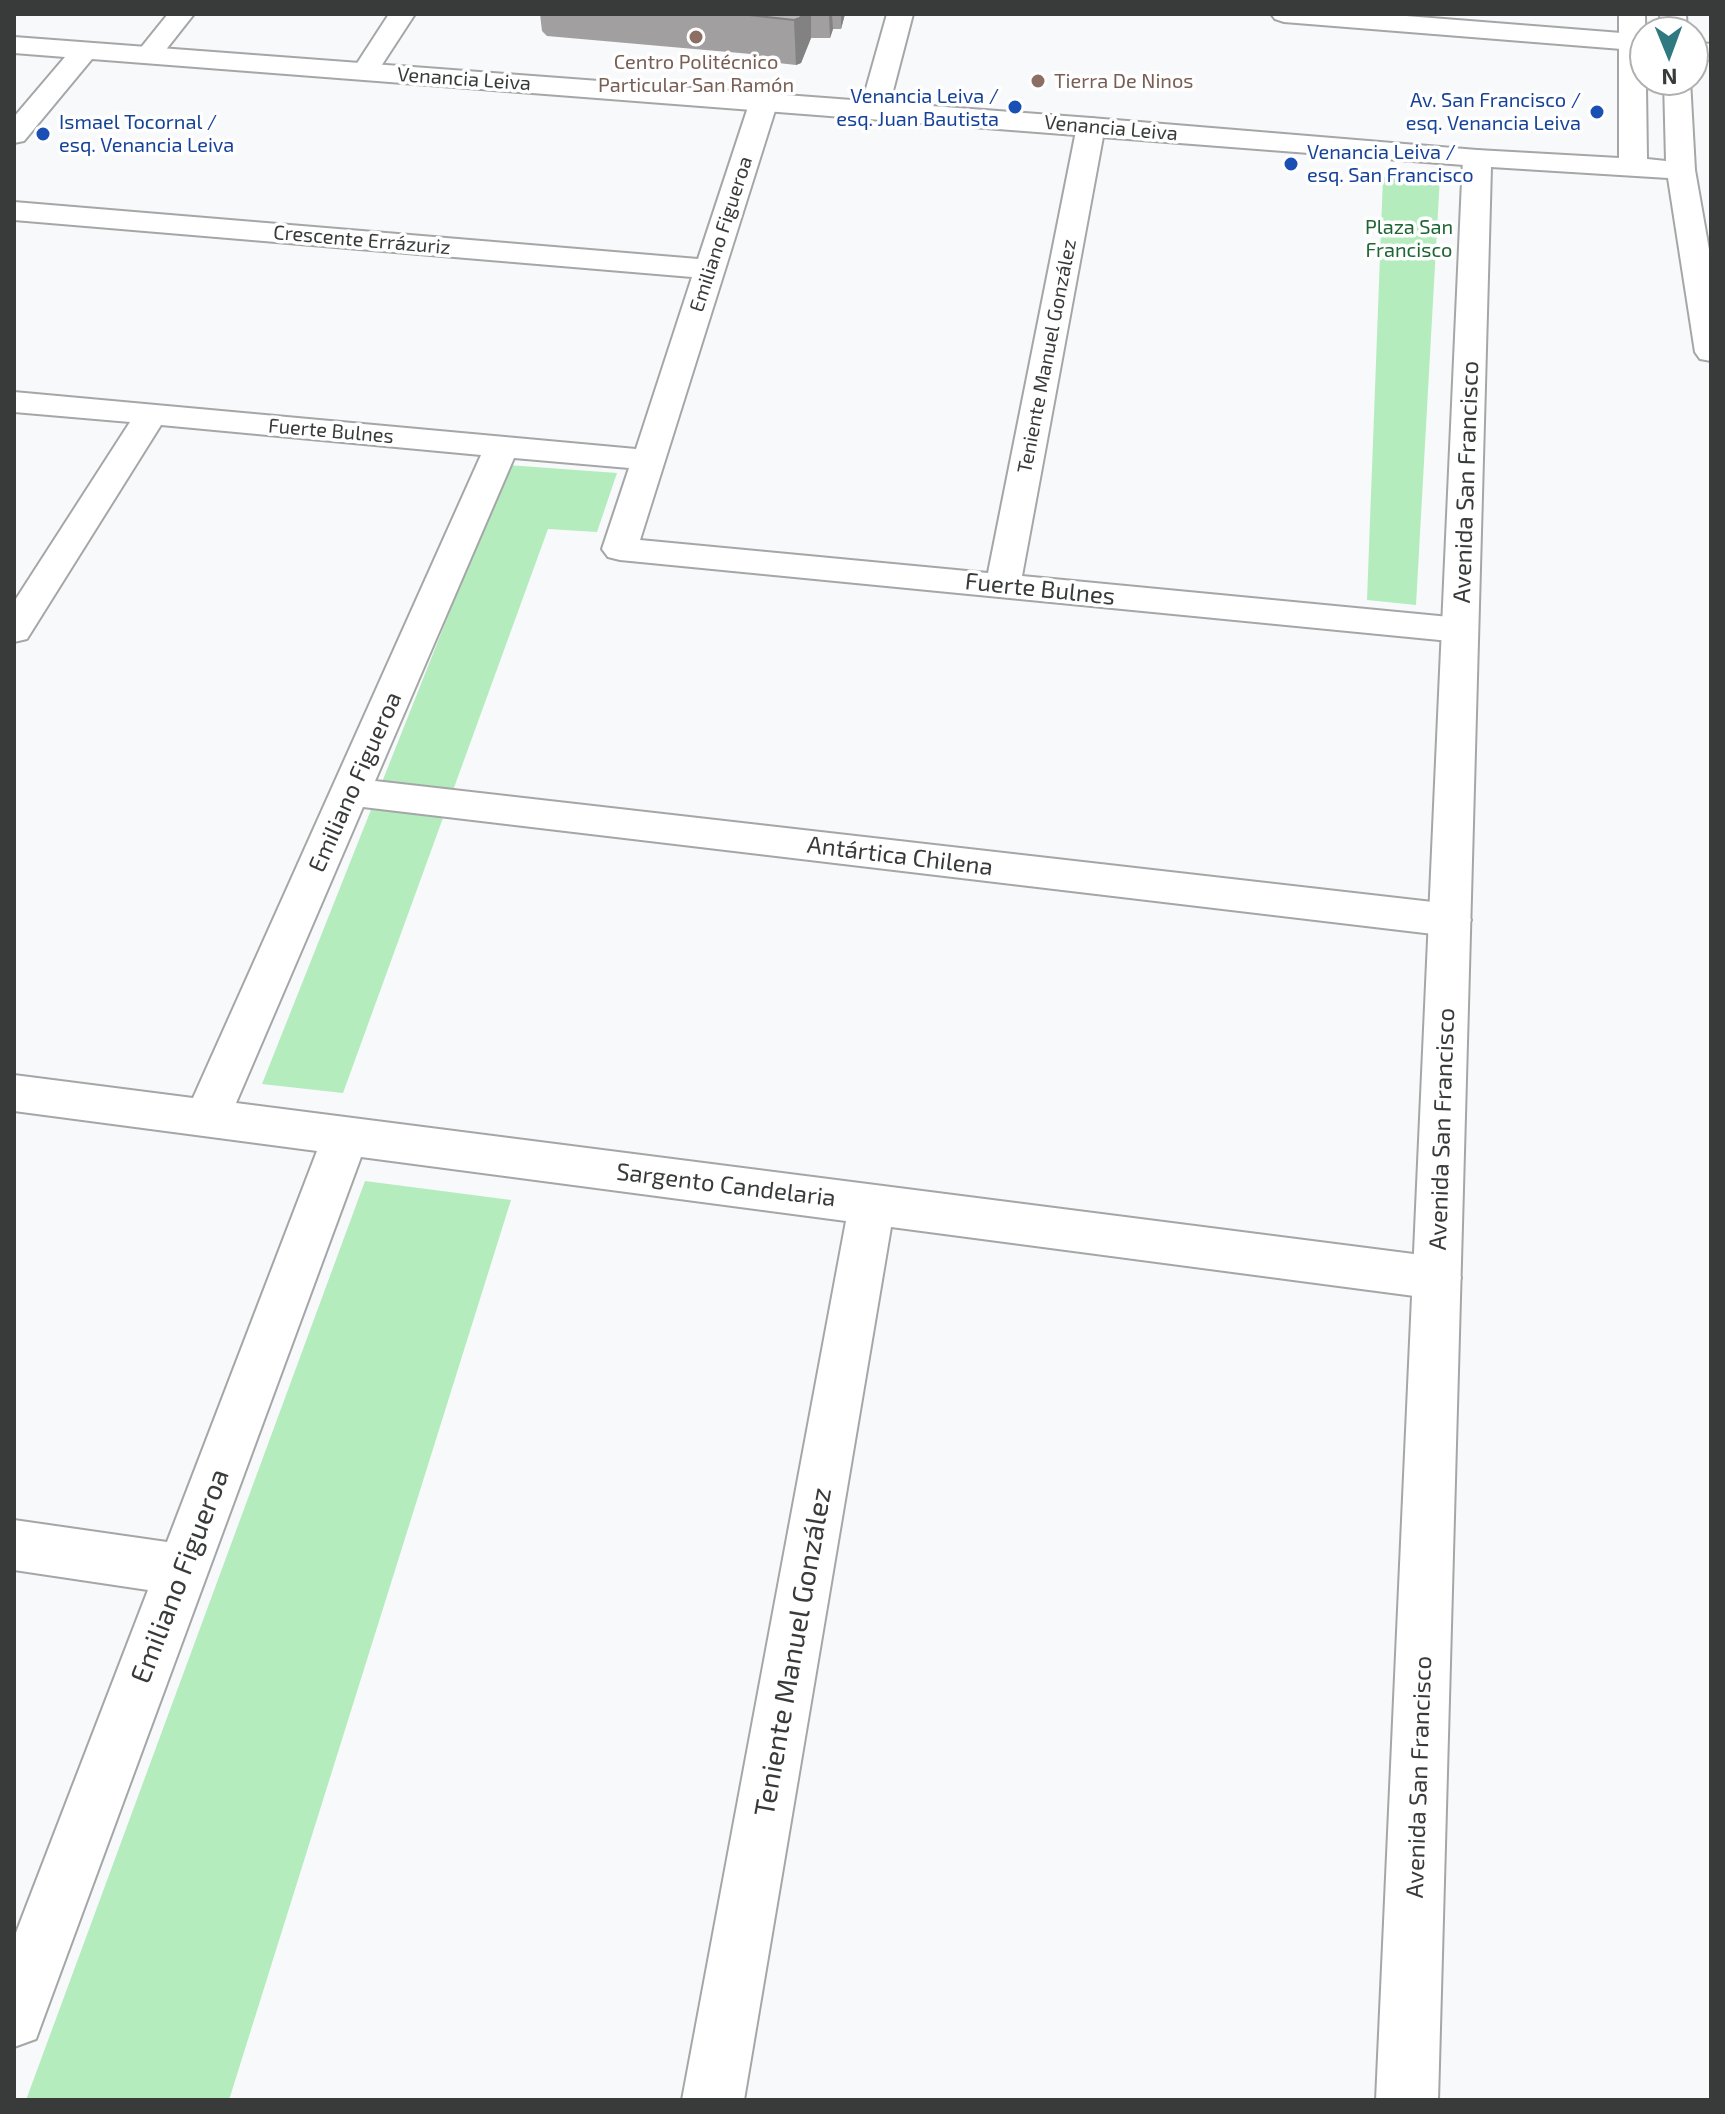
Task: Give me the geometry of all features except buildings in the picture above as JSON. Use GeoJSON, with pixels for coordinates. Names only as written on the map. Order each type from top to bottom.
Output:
{"type":"FeatureCollection","features":[{"type":"Feature","properties":{"kind":"street"},"geometry":{"type":"LineString","coordinates":[[148,55],[181,14]]}},
{"type":"Feature","properties":{"kind":"street"},"geometry":{"type":"LineString","coordinates":[[365,71],[402,14]]}},
{"type":"Feature","properties":{"kind":"street"},"geometry":{"type":"LineString","coordinates":[[874,110],[900,14]]}},
{"type":"Feature","properties":{"kind":"street"},"geometry":{"type":"LineString","coordinates":[[1284,14],[1629,42]]}},
{"type":"Feature","properties":{"kind":"street","name":"Venancia Leiva"},"geometry":{"type":"LineString","coordinates":[[14,45],[1477,158],[1681,170]]}},
{"type":"Feature","properties":{"kind":"street"},"geometry":{"type":"LineString","coordinates":[[14,135],[85,50]]}},
{"type":"Feature","properties":{"kind":"street"},"geometry":{"type":"LineString","coordinates":[[1633,166],[1634,96]]}},
{"type":"Feature","properties":{"kind":"street"},"geometry":{"type":"LineString","coordinates":[[1678,96],[1681,170],[1711,352]]}},
{"type":"Feature","properties":{"kind":"street","name":"Emiliano Figueroa"},"geometry":{"type":"LineString","coordinates":[[620,549],[764,101]]}},
{"type":"Feature","properties":{"kind":"street","name":"Teniente Manuel González"},"geometry":{"type":"LineString","coordinates":[[1003,585],[1091,126]]}},
{"type":"Feature","properties":{"kind":"street","name":"Avenida San Francisco"},"geometry":{"type":"LineString","coordinates":[[1407,2100],[1477,158]]}},
{"type":"Feature","properties":{"kind":"street","name":"Crescente Errázuriz"},"geometry":{"type":"LineString","coordinates":[[14,211],[710,269]]}},
{"type":"Feature","properties":{"kind":"street","name":"Fuerte Bulnes"},"geometry":{"type":"LineString","coordinates":[[14,402],[649,460]]}},
{"type":"Feature","properties":{"kind":"street"},"geometry":{"type":"LineString","coordinates":[[14,630],[151,415]]}},
{"type":"Feature","properties":{"kind":"street","name":"Emiliano Figueroa"},"geometry":{"type":"LineString","coordinates":[[207,1118],[502,446]]}},
{"type":"Feature","properties":{"kind":"street","name":"Fuerte Bulnes"},"geometry":{"type":"LineString","coordinates":[[620,549],[1460,630]]}},
{"type":"Feature","properties":{"kind":"street","name":"Antártica Chilena"},"geometry":{"type":"LineString","coordinates":[[351,792],[1450,920]]}},
{"type":"Feature","properties":{"kind":"street","name":"Sargento Candelaria"},"geometry":{"type":"LineString","coordinates":[[14,1093],[1437,1278]]}},
{"type":"Feature","properties":{"kind":"street","name":"Emiliano Figueroa"},"geometry":{"type":"LineString","coordinates":[[14,2017],[346,1136]]}},
{"type":"Feature","properties":{"kind":"street","name":"Teniente Manuel González"},"geometry":{"type":"LineString","coordinates":[[713,2100],[872,1204]]}},
{"type":"Feature","properties":{"kind":"street"},"geometry":{"type":"LineString","coordinates":[[14,1545],[182,1570]]}},
{"type":"Feature","properties":{"kind":"green space","name":"Plaza San Francisco"},"geometry":{"type":"Polygon","coordinates":[[[1440,176],[1416,605],[1367,600],[1383,177],[1440,176]]]}},
{"type":"Feature","properties":{"kind":"green space"},"geometry":{"type":"Polygon","coordinates":[[[508,465],[617,473],[597,532],[548,529],[343,1093],[262,1084],[508,465]]]}},
{"type":"Feature","properties":{"kind":"green space"},"geometry":{"type":"Polygon","coordinates":[[[365,1181],[511,1200],[229,2100],[26,2100],[365,1181]]]}},
{"type":"Feature","properties":{"kind":"place","name":"Centro Politécnico Particular San Ramón"},"geometry":{"type":"Point","coordinates":[696,37]}},
{"type":"Feature","properties":{"kind":"place","name":"Tierra De Ninos"},"geometry":{"type":"Point","coordinates":[1038,81]}},
{"type":"Feature","properties":{"kind":"place","name":"Venancia Leiva / esq. Juan Bautista"},"geometry":{"type":"Point","coordinates":[1015,107]}},
{"type":"Feature","properties":{"kind":"place","name":"Av. San Francisco / esq. Venancia Leiva"},"geometry":{"type":"Point","coordinates":[1597,112]}},
{"type":"Feature","properties":{"kind":"place","name":"Ismael Tocornal / esq. Venancia Leiva"},"geometry":{"type":"Point","coordinates":[43,134]}},
{"type":"Feature","properties":{"kind":"place","name":"Venancia Leiva / esq. San Francisco"},"geometry":{"type":"Point","coordinates":[1291,164]}}]}
